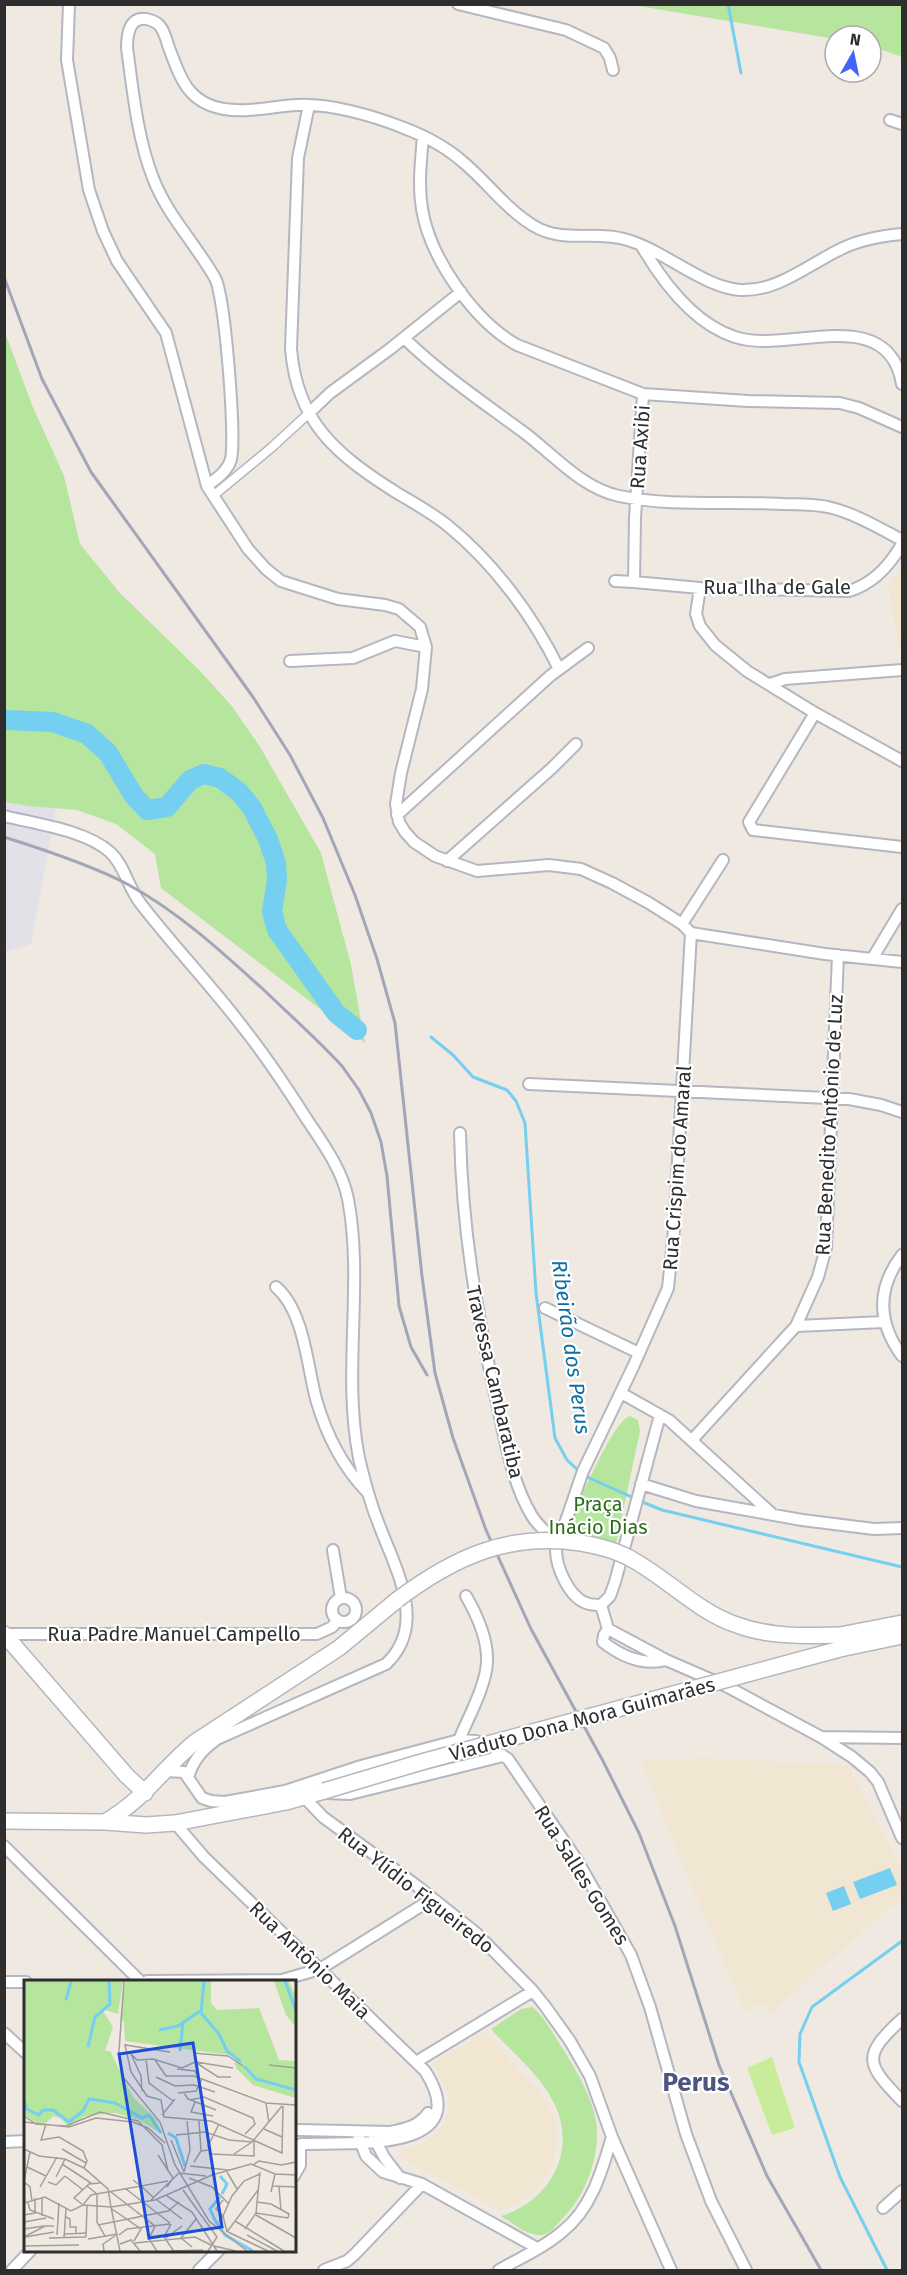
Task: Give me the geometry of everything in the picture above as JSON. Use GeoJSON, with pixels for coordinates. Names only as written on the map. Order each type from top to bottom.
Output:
{"type":"FeatureCollection","features":[{"type":"Feature","properties":{"kind":"main road"},"geometry":{"type":"LineString","coordinates":[[105,1822],[121,1813],[145,1793],[197,1740],[339,1648],[422,1581],[463,1558],[498,1545],[549,1540],[592,1545],[633,1560],[718,1618],[738,1626],[770,1633],[813,1636],[840,1642],[903,1636]]}},
{"type":"Feature","properties":{"kind":"main road"},"geometry":{"type":"LineString","coordinates":[[840,1642],[903,1623]]}},
{"type":"Feature","properties":{"kind":"main road"},"geometry":{"type":"LineString","coordinates":[[5,1634],[126,1775],[145,1793]]}},
{"type":"Feature","properties":{"kind":"main road","name":"Viaduto Dona Mora Guimarães"},"geometry":{"type":"LineString","coordinates":[[4,1821],[105,1822],[146,1825],[175,1823],[304,1797],[425,1761],[718,1682],[840,1642]]}},
{"type":"Feature","properties":{"kind":"street"},"geometry":{"type":"LineString","coordinates":[[69,4],[67,60],[95,208],[103,231],[123,272],[166,333],[210,491],[248,549],[273,576],[305,590],[338,599],[399,609],[420,627],[426,647],[422,689],[398,793],[397,815],[405,832],[414,842],[447,861],[477,871],[487,872],[549,865],[581,869],[612,882],[682,924],[691,933],[838,955],[903,962]]}},
{"type":"Feature","properties":{"kind":"street"},"geometry":{"type":"LineString","coordinates":[[458,4],[566,30],[604,48],[613,70]]}},
{"type":"Feature","properties":{"kind":"street"},"geometry":{"type":"LineString","coordinates":[[210,491],[224,472],[231,457],[231,408],[221,299],[214,278],[170,213],[152,175],[145,153],[127,40],[131,25],[142,19],[156,22],[161,27],[181,79],[200,102],[227,110],[309,105],[360,114],[394,124],[450,150],[535,227],[556,234],[622,238],[641,245],[724,287],[741,290],[753,289],[789,278],[837,250],[861,241],[902,235]]}},
{"type":"Feature","properties":{"kind":"street"},"geometry":{"type":"LineString","coordinates":[[309,105],[298,158],[291,349],[293,374],[303,404],[320,432],[346,457],[372,477],[448,525],[483,559],[497,574],[527,616],[559,669]]}},
{"type":"Feature","properties":{"kind":"street"},"geometry":{"type":"LineString","coordinates":[[890,120],[903,124]]}},
{"type":"Feature","properties":{"kind":"street"},"geometry":{"type":"LineString","coordinates":[[423,136],[420,191],[422,211],[435,248],[453,282],[478,312],[505,338],[527,349],[643,394],[840,403],[859,408],[902,426]]}},
{"type":"Feature","properties":{"kind":"street"},"geometry":{"type":"LineString","coordinates":[[641,245],[652,265],[674,291],[701,319],[724,333],[754,341],[829,336],[865,339],[878,344],[892,356],[901,373],[903,384]]}},
{"type":"Feature","properties":{"kind":"street"},"geometry":{"type":"LineString","coordinates":[[210,491],[271,448],[330,393],[461,292]]}},
{"type":"Feature","properties":{"kind":"street"},"geometry":{"type":"LineString","coordinates":[[404,338],[444,375],[524,432],[573,472],[603,491],[637,499],[669,502],[763,502],[827,507],[868,523],[903,542]]}},
{"type":"Feature","properties":{"kind":"street","name":"Rua Axibi"},"geometry":{"type":"LineString","coordinates":[[634,582],[635,518],[643,394]]}},
{"type":"Feature","properties":{"kind":"street","name":"Rua Ilha de Gale"},"geometry":{"type":"LineString","coordinates":[[615,581],[700,588],[849,591],[874,579],[889,564],[903,542]]}},
{"type":"Feature","properties":{"kind":"street"},"geometry":{"type":"LineString","coordinates":[[700,588],[696,615],[700,626],[715,645],[747,671],[815,713],[903,761]]}},
{"type":"Feature","properties":{"kind":"street"},"geometry":{"type":"LineString","coordinates":[[290,661],[353,658],[395,641],[426,647]]}},
{"type":"Feature","properties":{"kind":"street"},"geometry":{"type":"LineString","coordinates":[[397,815],[559,669],[588,648]]}},
{"type":"Feature","properties":{"kind":"street"},"geometry":{"type":"LineString","coordinates":[[770,684],[785,679],[903,670]]}},
{"type":"Feature","properties":{"kind":"street"},"geometry":{"type":"LineString","coordinates":[[815,713],[749,822],[753,830],[903,847]]}},
{"type":"Feature","properties":{"kind":"street"},"geometry":{"type":"LineString","coordinates":[[447,861],[576,744]]}},
{"type":"Feature","properties":{"kind":"street"},"geometry":{"type":"LineString","coordinates":[[4,816],[63,830],[94,841],[110,852],[122,867],[138,901],[245,1029],[293,1097],[340,1174],[348,1198],[353,1269],[351,1376],[355,1435],[369,1495],[405,1595],[404,1633],[393,1656],[386,1664],[217,1739],[195,1758],[188,1777]]}},
{"type":"Feature","properties":{"kind":"street"},"geometry":{"type":"LineString","coordinates":[[682,924],[723,860]]}},
{"type":"Feature","properties":{"kind":"street"},"geometry":{"type":"LineString","coordinates":[[872,959],[903,909]]}},
{"type":"Feature","properties":{"kind":"street","name":"Rua Crispim do Amaral"},"geometry":{"type":"LineString","coordinates":[[621,1393],[668,1288],[670,1278],[691,933]]}},
{"type":"Feature","properties":{"kind":"street","name":"Rua Benedito Antônio de Luz"},"geometry":{"type":"LineString","coordinates":[[692,1440],[796,1326],[818,1277],[825,1248],[838,955]]}},
{"type":"Feature","properties":{"kind":"street"},"geometry":{"type":"LineString","coordinates":[[529,1083],[832,1098],[867,1101],[903,1112]]}},
{"type":"Feature","properties":{"kind":"street","name":"Travessa Cambaratiba"},"geometry":{"type":"LineString","coordinates":[[460,1133],[463,1213],[468,1257],[476,1310],[506,1444],[520,1492],[532,1517],[557,1542]]}},
{"type":"Feature","properties":{"kind":"street"},"geometry":{"type":"LineString","coordinates":[[903,1255],[888,1278],[883,1307],[884,1322],[903,1356]]}},
{"type":"Feature","properties":{"kind":"street"},"geometry":{"type":"LineString","coordinates":[[276,1287],[290,1303],[296,1317],[317,1401],[335,1449],[351,1475],[369,1495]]}},
{"type":"Feature","properties":{"kind":"street"},"geometry":{"type":"LineString","coordinates":[[545,1308],[639,1353]]}},
{"type":"Feature","properties":{"kind":"street"},"geometry":{"type":"LineString","coordinates":[[796,1326],[884,1322]]}},
{"type":"Feature","properties":{"kind":"street"},"geometry":{"type":"LineString","coordinates":[[601,1605],[581,1600],[568,1585],[556,1558],[557,1542],[590,1455],[621,1393],[660,1414],[692,1440],[718,1467],[755,1497],[771,1514]]}},
{"type":"Feature","properties":{"kind":"street"},"geometry":{"type":"LineString","coordinates":[[601,1605],[610,1596],[660,1414]]}},
{"type":"Feature","properties":{"kind":"street"},"geometry":{"type":"LineString","coordinates":[[641,1486],[696,1501],[838,1526],[874,1529],[903,1528]]}},
{"type":"Feature","properties":{"kind":"street"},"geometry":{"type":"LineString","coordinates":[[333,1550],[341,1598]]}},
{"type":"Feature","properties":{"kind":"street"},"geometry":{"type":"LineString","coordinates":[[459,1740],[485,1676],[487,1664],[486,1647],[481,1630],[466,1596]]}},
{"type":"Feature","properties":{"kind":"street"},"geometry":{"type":"LineString","coordinates":[[341,1598],[353,1602],[356,1610],[350,1620],[338,1620],[333,1614],[332,1606],[341,1598]]}},
{"type":"Feature","properties":{"kind":"street"},"geometry":{"type":"LineString","coordinates":[[601,1605],[608,1629],[666,1660],[718,1682],[821,1737],[852,1757],[878,1782],[903,1838]]}},
{"type":"Feature","properties":{"kind":"street","name":"Rua Padre Manuel Campello"},"geometry":{"type":"LineString","coordinates":[[5,1634],[317,1634],[332,1627],[338,1620]]}},
{"type":"Feature","properties":{"kind":"street"},"geometry":{"type":"LineString","coordinates":[[608,1629],[603,1641],[628,1657],[649,1663],[666,1660]]}},
{"type":"Feature","properties":{"kind":"street"},"geometry":{"type":"LineString","coordinates":[[821,1737],[903,1738]]}},
{"type":"Feature","properties":{"kind":"street"},"geometry":{"type":"LineString","coordinates":[[167,1771],[179,1770],[188,1777],[202,1798],[225,1802],[285,1791],[361,1766],[459,1740],[476,1741],[503,1756]]}},
{"type":"Feature","properties":{"kind":"street"},"geometry":{"type":"LineString","coordinates":[[322,1792],[350,1794],[503,1756]]}},
{"type":"Feature","properties":{"kind":"street","name":"Rua Salles Gomes"},"geometry":{"type":"LineString","coordinates":[[503,1756],[514,1766],[577,1860],[631,1955],[650,2007],[686,2134],[711,2201],[746,2271]]}},
{"type":"Feature","properties":{"kind":"street","name":"Rua Ylídio Figueiredo"},"geometry":{"type":"LineString","coordinates":[[304,1797],[323,1817],[476,1933],[533,1991],[582,2059],[612,2137],[671,2271]]}},
{"type":"Feature","properties":{"kind":"street","name":"Rua Antônio Maia"},"geometry":{"type":"LineString","coordinates":[[175,1823],[204,1857],[416,2062],[429,2077],[437,2093],[438,2101],[421,2122],[374,2138],[297,2128]]}},
{"type":"Feature","properties":{"kind":"street"},"geometry":{"type":"LineString","coordinates":[[4,1846],[139,1980]]}},
{"type":"Feature","properties":{"kind":"street"},"geometry":{"type":"LineString","coordinates":[[282,1980],[320,1969],[432,1899]]}},
{"type":"Feature","properties":{"kind":"street"},"geometry":{"type":"LineString","coordinates":[[4,1982],[24,1982]]}},
{"type":"Feature","properties":{"kind":"street"},"geometry":{"type":"LineString","coordinates":[[416,2062],[533,1991]]}},
{"type":"Feature","properties":{"kind":"street"},"geometry":{"type":"LineString","coordinates":[[903,2019],[879,2042],[873,2061],[883,2081],[903,2101]]}},
{"type":"Feature","properties":{"kind":"street"},"geometry":{"type":"LineString","coordinates":[[4,2033],[24,2052]]}},
{"type":"Feature","properties":{"kind":"street"},"geometry":{"type":"LineString","coordinates":[[296,2172],[300,2165],[298,2147],[302,2138],[297,2128]]}},
{"type":"Feature","properties":{"kind":"street"},"geometry":{"type":"LineString","coordinates":[[358,2137],[366,2156],[383,2172],[422,2184],[537,2248]]}},
{"type":"Feature","properties":{"kind":"street","name":"Rua Antônio Maia"},"geometry":{"type":"LineString","coordinates":[[298,2147],[358,2137]]}},
{"type":"Feature","properties":{"kind":"street"},"geometry":{"type":"LineString","coordinates":[[500,2271],[563,2232],[577,2217],[598,2179],[612,2137]]}},
{"type":"Feature","properties":{"kind":"street"},"geometry":{"type":"LineString","coordinates":[[374,2138],[384,2157],[400,2178]]}},
{"type":"Feature","properties":{"kind":"street"},"geometry":{"type":"LineString","coordinates":[[4,2142],[24,2141]]}},
{"type":"Feature","properties":{"kind":"street"},"geometry":{"type":"LineString","coordinates":[[324,2271],[347,2261],[355,2254],[422,2184]]}},
{"type":"Feature","properties":{"kind":"street"},"geometry":{"type":"LineString","coordinates":[[884,2208],[903,2191]]}},
{"type":"Feature","properties":{"kind":"street"},"geometry":{"type":"LineString","coordinates":[[12,2271],[31,2251]]}},
{"type":"Feature","properties":{"kind":"street"},"geometry":{"type":"LineString","coordinates":[[199,2271],[218,2251]]}},
{"type":"Feature","properties":{"kind":"shaded area"},"geometry":{"type":"Polygon","coordinates":[[[902,569],[902,650],[899,648],[888,586],[902,569]]]}},
{"type":"Feature","properties":{"kind":"shaded area"},"geometry":{"type":"Polygon","coordinates":[[[4,747],[64,764],[31,944],[5,952],[4,747]]]}},
{"type":"Feature","properties":{"kind":"shaded area"},"geometry":{"type":"Polygon","coordinates":[[[707,1756],[710,1759],[719,1760],[847,1765],[902,1870],[902,1897],[770,2013],[763,2003],[745,2011],[641,1760],[691,1760],[707,1756]]]}},
{"type":"Feature","properties":{"kind":"shaded area"},"geometry":{"type":"Polygon","coordinates":[[[485,2032],[540,2093],[552,2111],[557,2132],[553,2163],[543,2182],[528,2197],[500,2211],[399,2157],[400,2152],[438,2133],[447,2116],[449,2094],[433,2063],[485,2032]]]}},
{"type":"Feature","properties":{"kind":"green space"},"geometry":{"type":"Polygon","coordinates":[[[633,5],[902,5],[902,57],[883,50],[883,24],[823,24],[823,37],[633,5]]]}},
{"type":"Feature","properties":{"kind":"green space"},"geometry":{"type":"Polygon","coordinates":[[[4,330],[32,405],[64,476],[80,544],[119,592],[200,671],[231,705],[260,747],[321,853],[351,965],[365,1043],[161,888],[155,854],[116,824],[77,810],[5,802],[4,330]]]}},
{"type":"Feature","properties":{"kind":"green space","name":"Praça Inácio Dias"},"geometry":{"type":"Polygon","coordinates":[[[630,1416],[638,1420],[640,1431],[616,1544],[566,1531],[604,1449],[622,1422],[630,1416]]]}},
{"type":"Feature","properties":{"kind":"green space"},"geometry":{"type":"Polygon","coordinates":[[[532,2007],[547,2023],[581,2080],[594,2111],[597,2134],[594,2161],[579,2198],[555,2227],[541,2235],[532,2234],[501,2216],[533,2199],[546,2186],[555,2172],[561,2156],[563,2139],[561,2121],[549,2093],[526,2064],[491,2029],[521,2009],[532,2007]]]}},
{"type":"Feature","properties":{"kind":"green space"},"geometry":{"type":"Polygon","coordinates":[[[772,2057],[795,2128],[772,2135],[747,2068],[772,2057]]]}},
{"type":"Feature","properties":{"kind":"water"},"geometry":{"type":"Polygon","coordinates":[[[890,1868],[897,1885],[860,1899],[853,1882],[890,1868]]]}},
{"type":"Feature","properties":{"kind":"water"},"geometry":{"type":"Polygon","coordinates":[[[844,1886],[851,1904],[833,1911],[826,1893],[844,1886]]]}},
{"type":"Feature","properties":{"kind":"waterway"},"geometry":{"type":"LineString","coordinates":[[728,4],[741,73]]}},
{"type":"Feature","properties":{"kind":"waterway","name":"Ribeirão dos Perus"},"geometry":{"type":"LineString","coordinates":[[4,720],[53,722],[87,734],[108,753],[134,796],[147,810],[167,807],[190,780],[204,774],[220,778],[239,792],[252,808],[268,839],[276,863],[277,880],[272,912],[277,930],[336,1013],[357,1030]]}},
{"type":"Feature","properties":{"kind":"waterway","name":"Ribeirão dos Perus"},"geometry":{"type":"LineString","coordinates":[[431,1037],[453,1055],[473,1077],[507,1090],[516,1101],[525,1123],[536,1293],[555,1438],[567,1460],[580,1472]]}},
{"type":"Feature","properties":{"kind":"waterway","name":"Ribeirão dos Perus"},"geometry":{"type":"LineString","coordinates":[[585,1476],[634,1498]]}},
{"type":"Feature","properties":{"kind":"waterway","name":"Ribeirão dos Perus"},"geometry":{"type":"LineString","coordinates":[[640,1501],[662,1510],[902,1567]]}},
{"type":"Feature","properties":{"kind":"waterway","name":"Ribeirão dos Perus"},"geometry":{"type":"LineString","coordinates":[[887,2270],[840,2177],[799,2062],[800,2034],[812,2007],[902,1941]]}},
{"type":"Feature","properties":{"kind":"railway"},"geometry":{"type":"LineString","coordinates":[[4,277],[42,379],[91,472],[253,697],[290,755],[323,818],[355,895],[377,959],[395,1023],[422,1276],[435,1373],[453,1438],[486,1530],[531,1629],[603,1761],[639,1833],[675,1926],[719,2065],[767,2176],[821,2270]]}},
{"type":"Feature","properties":{"kind":"railway"},"geometry":{"type":"LineString","coordinates":[[4,837],[100,871],[129,885],[166,908],[234,963],[342,1066],[359,1090],[371,1113],[381,1142],[387,1176],[399,1306],[411,1347],[427,1375]]}},
{"type":"Feature","properties":{"kind":"district","name":"Perus"},"geometry":{"type":"Point","coordinates":[696,2082]}}]}
